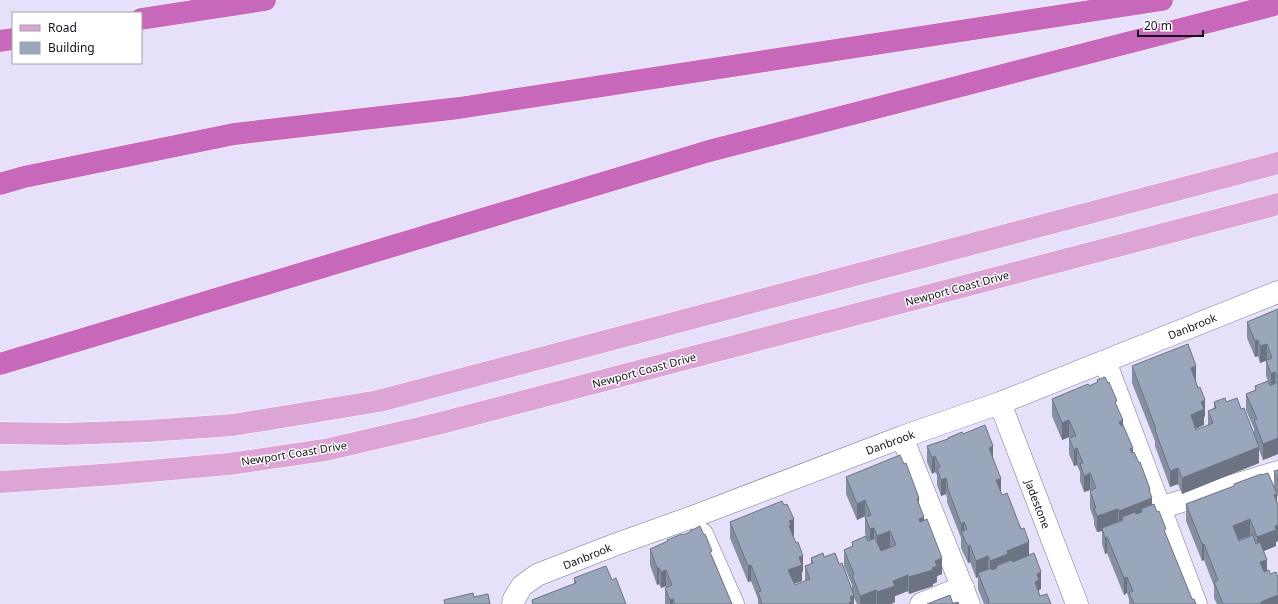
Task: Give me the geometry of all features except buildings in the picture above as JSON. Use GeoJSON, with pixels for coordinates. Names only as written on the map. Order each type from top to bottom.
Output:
{"type":"FeatureCollection","features":[{"type":"Feature","properties":{"kind":"highway"},"geometry":{"type":"LineString","coordinates":[[142,19],[265,0]]}},
{"type":"Feature","properties":{"kind":"highway"},"geometry":{"type":"LineString","coordinates":[[0,184],[234,134],[459,108],[1162,0]]}},
{"type":"Feature","properties":{"kind":"highway"},"geometry":{"type":"LineString","coordinates":[[0,364],[700,154],[1278,4]]}},
{"type":"Feature","properties":{"kind":"highway"},"geometry":{"type":"LineString","coordinates":[[0,41],[12,39]]}},
{"type":"Feature","properties":{"kind":"main road"},"geometry":{"type":"LineString","coordinates":[[0,433],[65,434],[147,431],[233,425],[379,401],[1278,163]]}},
{"type":"Feature","properties":{"kind":"main road","name":"Newport Coast Drive"},"geometry":{"type":"LineString","coordinates":[[0,482],[229,464],[325,450],[437,424],[1278,204]]}},
{"type":"Feature","properties":{"kind":"street","name":"Danbrook"},"geometry":{"type":"LineString","coordinates":[[513,604],[522,586],[537,575],[902,437],[1000,403],[1278,292]]}},
{"type":"Feature","properties":{"kind":"street"},"geometry":{"type":"LineString","coordinates":[[1105,361],[1196,604]]}},
{"type":"Feature","properties":{"kind":"street","name":"Jadestone"},"geometry":{"type":"LineString","coordinates":[[1000,403],[1077,604]]}},
{"type":"Feature","properties":{"kind":"street"},"geometry":{"type":"LineString","coordinates":[[902,437],[966,596],[921,604]]}},
{"type":"Feature","properties":{"kind":"street"},"geometry":{"type":"LineString","coordinates":[[1160,508],[1278,472]]}},
{"type":"Feature","properties":{"kind":"street"},"geometry":{"type":"LineString","coordinates":[[694,516],[733,604]]}}]}
